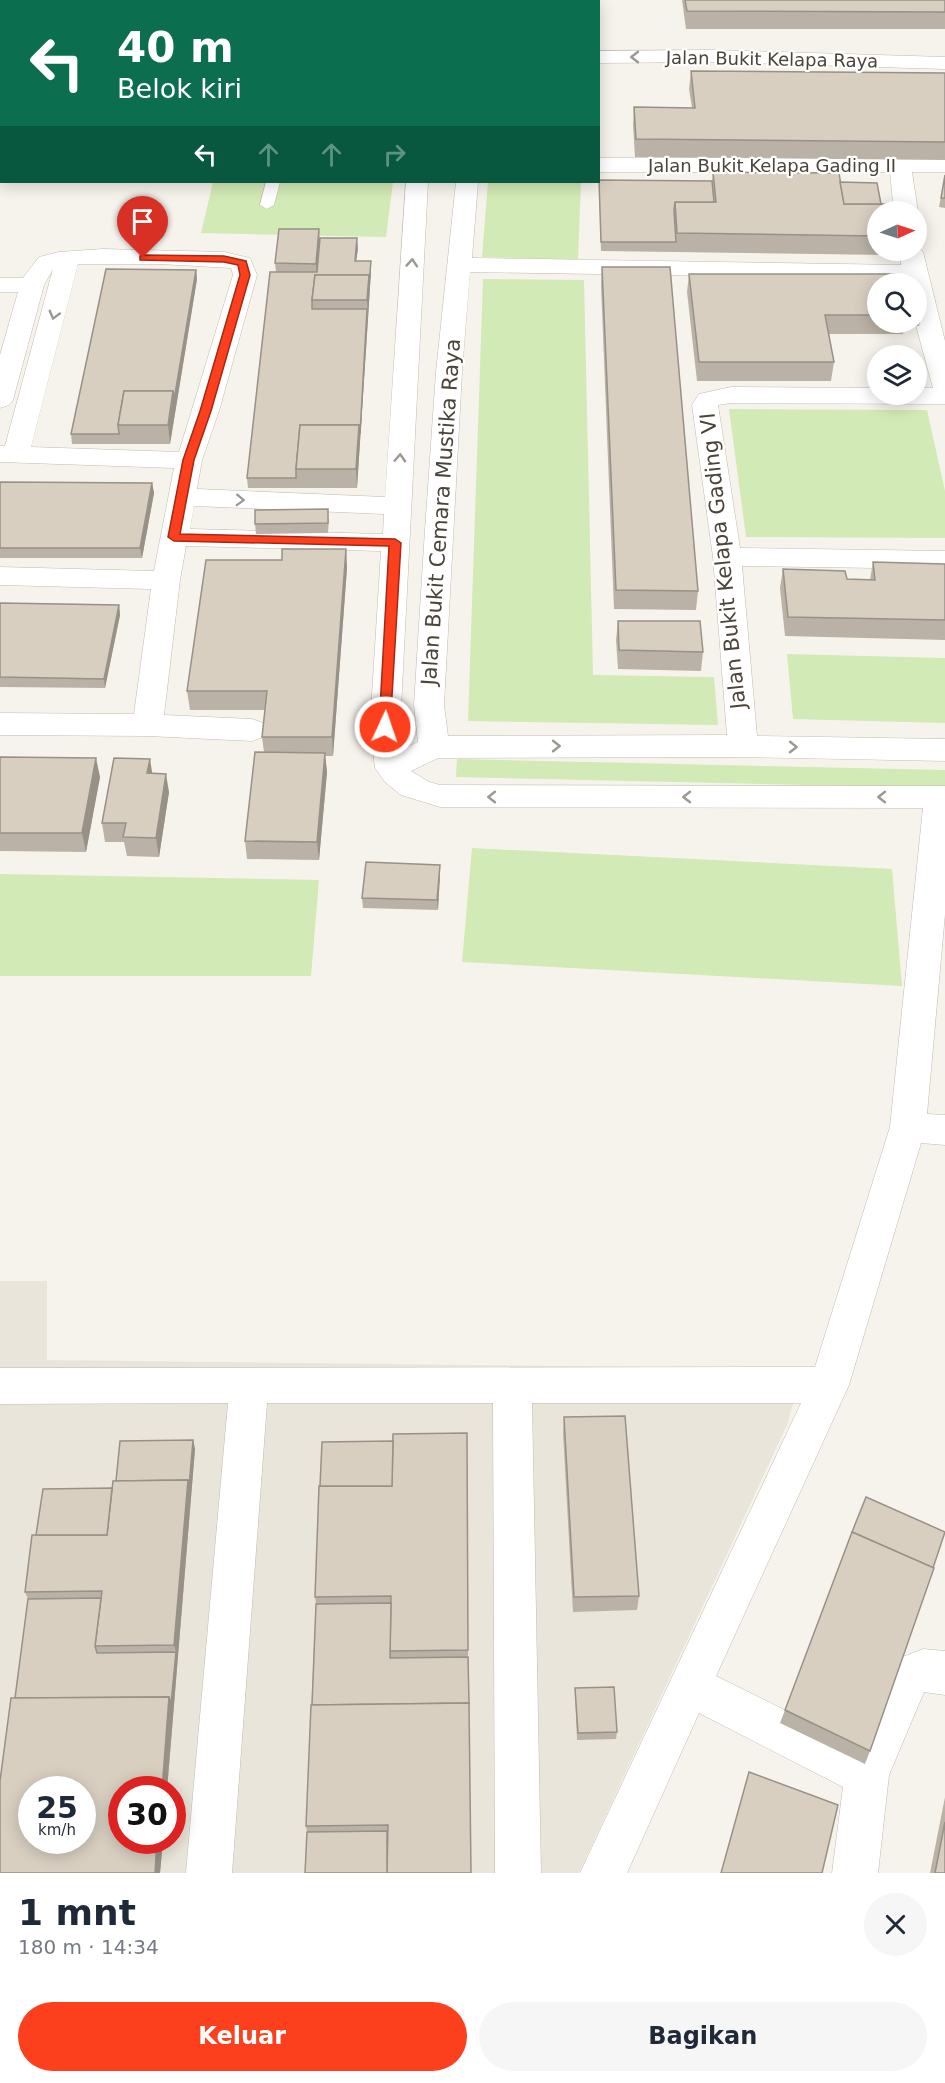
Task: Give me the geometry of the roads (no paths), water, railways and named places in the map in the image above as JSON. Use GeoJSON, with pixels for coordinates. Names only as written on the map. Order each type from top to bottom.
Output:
{"type":"FeatureCollection","features":[{"type":"Feature","properties":{"kind":"street","name":"Jalan Bukit Kelapa Raya"},"geometry":{"type":"LineString","coordinates":[[600,38],[945,45]]}},
{"type":"Feature","properties":{"kind":"street","name":"Jalan Bukit Kelapa Raya"},"geometry":{"type":"LineString","coordinates":[[600,57],[712,56],[945,63]]}},
{"type":"Feature","properties":{"kind":"street","name":"Jalan Bukit Kelapa Gading II"},"geometry":{"type":"LineString","coordinates":[[600,165],[945,165]]}},
{"type":"Feature","properties":{"kind":"street"},"geometry":{"type":"LineString","coordinates":[[900,165],[905,201]]}},
{"type":"Feature","properties":{"kind":"street","name":"Jalan Bukit Cemara Mustika Raya"},"geometry":{"type":"LineString","coordinates":[[390,768],[385,727],[417,183]]}},
{"type":"Feature","properties":{"kind":"street","name":"Jalan Bukit Cemara Mustika Raya"},"geometry":{"type":"LineString","coordinates":[[434,747],[429,705],[447,413],[467,183]]}},
{"type":"Feature","properties":{"kind":"street"},"geometry":{"type":"LineString","coordinates":[[68,258],[8,454],[189,460]]}},
{"type":"Feature","properties":{"kind":"street"},"geometry":{"type":"LineString","coordinates":[[0,400],[32,285],[40,270],[47,263],[68,258],[224,259],[242,263],[245,275],[206,411],[189,460],[166,580],[148,725]]}},
{"type":"Feature","properties":{"kind":"street"},"geometry":{"type":"LineString","coordinates":[[458,265],[912,261],[945,387]]}},
{"type":"Feature","properties":{"kind":"street"},"geometry":{"type":"LineString","coordinates":[[0,285],[32,285]]}},
{"type":"Feature","properties":{"kind":"street","name":"Jalan Bukit Kelapa Gading VI"},"geometry":{"type":"LineString","coordinates":[[743,746],[727,557],[705,405],[708,399],[731,395],[945,396]]}},
{"type":"Feature","properties":{"kind":"street"},"geometry":{"type":"LineString","coordinates":[[403,413],[447,413]]}},
{"type":"Feature","properties":{"kind":"street"},"geometry":{"type":"LineString","coordinates":[[182,497],[397,506]]}},
{"type":"Feature","properties":{"kind":"street"},"geometry":{"type":"LineString","coordinates":[[174,537],[395,543]]}},
{"type":"Feature","properties":{"kind":"street"},"geometry":{"type":"LineString","coordinates":[[727,557],[945,560]]}},
{"type":"Feature","properties":{"kind":"street"},"geometry":{"type":"LineString","coordinates":[[0,576],[166,580]]}},
{"type":"Feature","properties":{"kind":"street"},"geometry":{"type":"LineString","coordinates":[[0,724],[148,725],[252,730]]}},
{"type":"Feature","properties":{"kind":"street"},"geometry":{"type":"LineString","coordinates":[[603,1873],[828,1385],[908,1127],[943,797],[440,796],[422,794],[413,789],[403,783],[390,768],[434,747],[743,746],[945,750]]}},
{"type":"Feature","properties":{"kind":"street"},"geometry":{"type":"LineString","coordinates":[[908,1127],[945,1130]]}},
{"type":"Feature","properties":{"kind":"street"},"geometry":{"type":"LineString","coordinates":[[0,1386],[828,1385]]}},
{"type":"Feature","properties":{"kind":"street"},"geometry":{"type":"LineString","coordinates":[[209,1873],[249,1386]]}},
{"type":"Feature","properties":{"kind":"street"},"geometry":{"type":"LineString","coordinates":[[512,1386],[518,1873]]}},
{"type":"Feature","properties":{"kind":"street"},"geometry":{"type":"LineString","coordinates":[[855,1873],[867,1775],[910,1675],[920,1670],[945,1673]]}},
{"type":"Feature","properties":{"kind":"street"},"geometry":{"type":"LineString","coordinates":[[689,1684],[867,1775]]}},
{"type":"Feature","properties":{"kind":"lane"},"geometry":{"type":"LineString","coordinates":[[267,205],[273,183]]}}]}
